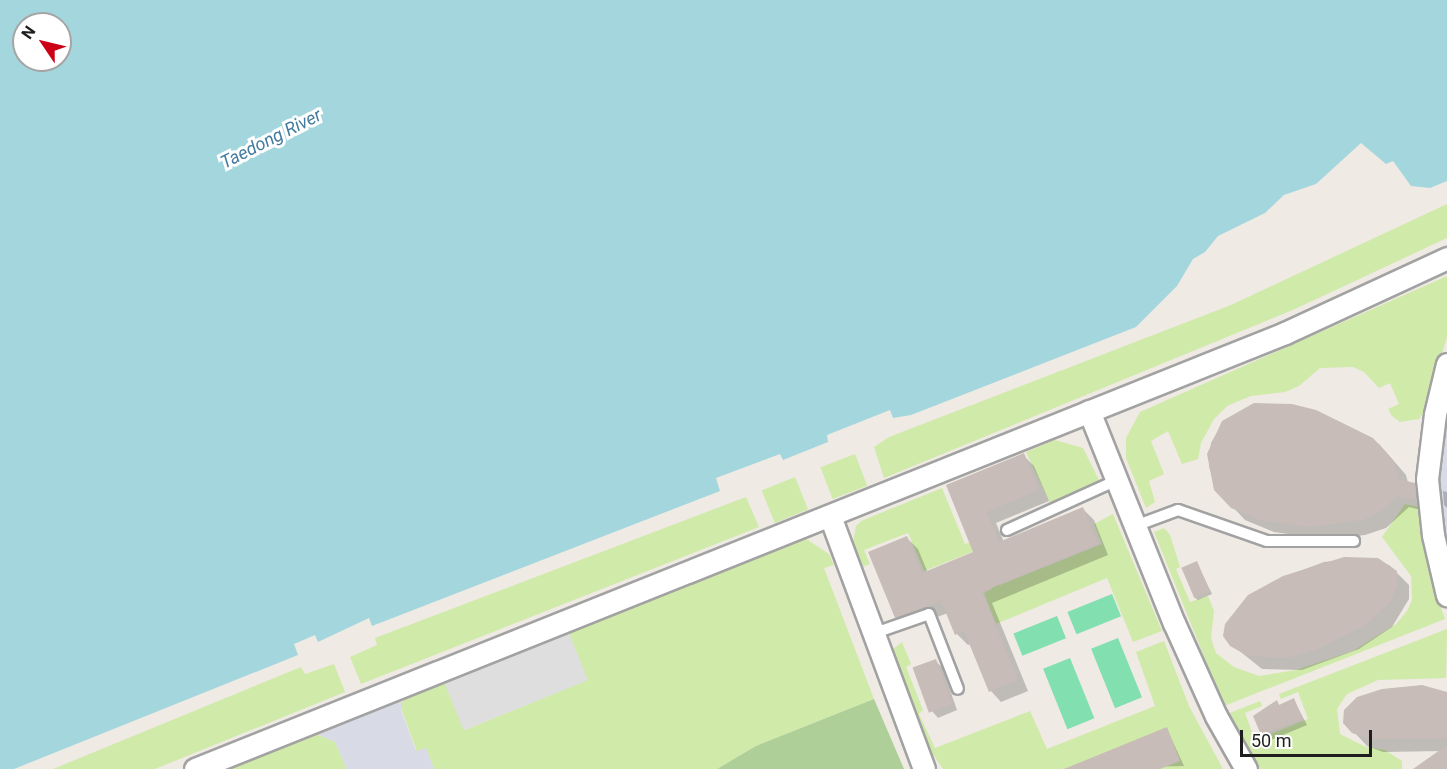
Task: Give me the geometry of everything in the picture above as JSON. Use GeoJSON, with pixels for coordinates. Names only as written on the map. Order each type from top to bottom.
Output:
{"type":"FeatureCollection","features":[{"type":"Feature","properties":{"kind":"street"},"geometry":{"type":"LineString","coordinates":[[195,769],[1286,333],[1447,258]]}},
{"type":"Feature","properties":{"kind":"street"},"geometry":{"type":"LineString","coordinates":[[1447,364],[1435,414],[1427,480],[1433,536],[1447,595]]}},
{"type":"Feature","properties":{"kind":"street"},"geometry":{"type":"LineString","coordinates":[[1089,411],[1216,716],[1246,769]]}},
{"type":"Feature","properties":{"kind":"street"},"geometry":{"type":"LineString","coordinates":[[830,516],[924,769]]}},
{"type":"Feature","properties":{"kind":"lane"},"geometry":{"type":"LineString","coordinates":[[1007,530],[1117,480]]}},
{"type":"Feature","properties":{"kind":"lane"},"geometry":{"type":"LineString","coordinates":[[1135,526],[1178,510],[1267,541],[1354,541]]}},
{"type":"Feature","properties":{"kind":"lane"},"geometry":{"type":"LineString","coordinates":[[872,634],[929,614],[958,689]]}},
{"type":"Feature","properties":{"kind":"green space"},"geometry":{"type":"Polygon","coordinates":[[[1447,204],[1447,238],[1295,309],[884,478],[874,447],[889,437],[1231,305],[1447,204]]]}},
{"type":"Feature","properties":{"kind":"green space"},"geometry":{"type":"Polygon","coordinates":[[[1447,276],[1447,337],[1424,412],[1419,419],[1400,422],[1392,416],[1388,409],[1399,404],[1390,383],[1379,388],[1364,372],[1353,367],[1320,368],[1299,386],[1285,392],[1251,396],[1227,406],[1214,419],[1201,443],[1198,459],[1182,464],[1168,431],[1151,441],[1164,474],[1149,481],[1155,502],[1146,508],[1126,458],[1126,438],[1140,412],[1447,276]]]}},
{"type":"Feature","properties":{"kind":"green space"},"geometry":{"type":"Polygon","coordinates":[[[1055,440],[1083,448],[1099,480],[1050,503],[1026,452],[1055,440]]]}},
{"type":"Feature","properties":{"kind":"green space"},"geometry":{"type":"Polygon","coordinates":[[[855,454],[867,486],[833,499],[820,467],[855,454]]]}},
{"type":"Feature","properties":{"kind":"green space"},"geometry":{"type":"Polygon","coordinates":[[[795,477],[808,509],[775,523],[762,490],[795,477]]]}},
{"type":"Feature","properties":{"kind":"green space"},"geometry":{"type":"Polygon","coordinates":[[[942,488],[965,544],[980,539],[1000,585],[1102,544],[1094,524],[1113,514],[1162,631],[1133,642],[1107,578],[996,624],[984,593],[992,589],[977,550],[924,571],[908,533],[864,550],[870,564],[863,567],[853,542],[856,526],[861,521],[942,488]]]}},
{"type":"Feature","properties":{"kind":"green space"},"geometry":{"type":"Polygon","coordinates":[[[746,497],[759,527],[361,684],[350,657],[377,645],[375,638],[746,497]]]}},
{"type":"Feature","properties":{"kind":"green space"},"geometry":{"type":"Polygon","coordinates":[[[1405,504],[1419,507],[1432,582],[1445,619],[1224,706],[1154,532],[1164,528],[1170,535],[1180,567],[1176,569],[1190,602],[1208,596],[1214,611],[1211,638],[1216,653],[1234,667],[1259,676],[1296,670],[1353,651],[1396,624],[1407,611],[1412,600],[1411,576],[1382,537],[1405,504]]]}},
{"type":"Feature","properties":{"kind":"green space"},"geometry":{"type":"Polygon","coordinates":[[[805,538],[829,554],[834,565],[824,568],[874,699],[756,746],[717,769],[434,769],[426,749],[417,752],[400,705],[408,695],[444,681],[465,730],[587,680],[568,631],[805,538]]]}},
{"type":"Feature","properties":{"kind":"green space"},"geometry":{"type":"Polygon","coordinates":[[[1112,594],[1121,616],[1076,634],[1067,612],[1112,594]]]}},
{"type":"Feature","properties":{"kind":"green space"},"geometry":{"type":"Polygon","coordinates":[[[1057,616],[1066,638],[1022,656],[1013,634],[1057,616]]]}},
{"type":"Feature","properties":{"kind":"green space"},"geometry":{"type":"Polygon","coordinates":[[[1447,629],[1446,678],[1378,680],[1347,694],[1337,709],[1340,734],[1366,747],[1385,750],[1402,761],[1402,769],[1256,769],[1227,714],[1260,701],[1262,706],[1245,713],[1255,740],[1308,719],[1298,692],[1281,699],[1279,694],[1447,629]]]}},
{"type":"Feature","properties":{"kind":"green space"},"geometry":{"type":"Polygon","coordinates":[[[1118,638],[1142,697],[1115,708],[1091,649],[1118,638]]]}},
{"type":"Feature","properties":{"kind":"green space"},"geometry":{"type":"Polygon","coordinates":[[[1164,641],[1189,706],[1223,769],[943,769],[930,750],[893,649],[902,642],[911,664],[906,667],[923,710],[919,714],[935,748],[1030,711],[1047,749],[1155,706],[1136,652],[1164,641]]]}},
{"type":"Feature","properties":{"kind":"green space"},"geometry":{"type":"Polygon","coordinates":[[[1070,658],[1094,718],[1067,729],[1043,669],[1070,658]]]}},
{"type":"Feature","properties":{"kind":"green space"},"geometry":{"type":"Polygon","coordinates":[[[334,664],[345,692],[155,769],[53,769],[301,667],[305,674],[334,664]]]}},
{"type":"Feature","properties":{"kind":"green space"},"geometry":{"type":"Polygon","coordinates":[[[874,699],[904,769],[717,769],[756,746],[874,699]]]}},
{"type":"Feature","properties":{"kind":"green space"},"geometry":{"type":"Polygon","coordinates":[[[317,734],[335,742],[347,769],[227,769],[317,734]]]}},
{"type":"Feature","properties":{"kind":"shaded area"},"geometry":{"type":"Polygon","coordinates":[[[1447,402],[1447,566],[1439,525],[1437,471],[1447,402]]]}},
{"type":"Feature","properties":{"kind":"shaded area"},"geometry":{"type":"Polygon","coordinates":[[[568,631],[588,680],[464,730],[444,681],[568,631]]]}},
{"type":"Feature","properties":{"kind":"shaded area"},"geometry":{"type":"Polygon","coordinates":[[[408,695],[402,700],[401,710],[416,751],[426,748],[434,769],[347,769],[335,742],[317,734],[408,695]]]}},
{"type":"Feature","properties":{"kind":"water","name":"Taedong River"},"geometry":{"type":"Polygon","coordinates":[[[0,0],[1447,0],[1447,181],[1430,188],[1411,186],[1393,161],[1386,164],[1361,143],[1316,184],[1284,195],[1265,213],[1218,236],[1205,252],[1193,259],[1177,286],[1136,327],[911,415],[893,418],[890,410],[827,435],[828,442],[783,460],[780,454],[716,478],[720,491],[372,626],[369,618],[318,642],[315,635],[294,644],[298,655],[14,769],[0,769],[0,0]]]}},
{"type":"Feature","properties":{"kind":"building"},"geometry":{"type":"Polygon","coordinates":[[[1254,403],[1292,404],[1316,410],[1373,438],[1394,461],[1399,479],[1415,483],[1416,500],[1397,496],[1383,510],[1363,520],[1310,527],[1260,520],[1231,508],[1214,490],[1207,454],[1222,421],[1254,403]]]}},
{"type":"Feature","properties":{"kind":"building"},"geometry":{"type":"Polygon","coordinates":[[[1024,453],[1039,490],[987,512],[999,542],[1083,507],[1098,544],[982,592],[1018,680],[989,692],[964,631],[955,635],[941,601],[895,618],[868,552],[907,536],[922,573],[973,552],[946,485],[1024,453]]]}},
{"type":"Feature","properties":{"kind":"building"},"geometry":{"type":"Polygon","coordinates":[[[1344,557],[1378,558],[1397,571],[1397,586],[1390,602],[1367,624],[1318,649],[1288,658],[1248,656],[1230,646],[1223,636],[1225,624],[1248,595],[1283,576],[1344,557]]]}},
{"type":"Feature","properties":{"kind":"building"},"geometry":{"type":"Polygon","coordinates":[[[1197,561],[1210,591],[1194,598],[1181,568],[1197,561]]]}},
{"type":"Feature","properties":{"kind":"building"},"geometry":{"type":"Polygon","coordinates":[[[936,659],[952,704],[929,713],[913,668],[936,659]]]}},
{"type":"Feature","properties":{"kind":"building"},"geometry":{"type":"Polygon","coordinates":[[[1422,685],[1447,692],[1447,738],[1369,739],[1352,733],[1343,723],[1344,710],[1357,697],[1382,689],[1422,685]]]}},
{"type":"Feature","properties":{"kind":"building"},"geometry":{"type":"Polygon","coordinates":[[[1294,698],[1302,719],[1261,735],[1253,716],[1277,700],[1279,705],[1294,698]]]}},
{"type":"Feature","properties":{"kind":"building"},"geometry":{"type":"Polygon","coordinates":[[[1167,727],[1180,761],[1160,769],[1064,769],[1167,727]]]}},
{"type":"Feature","properties":{"kind":"building"},"geometry":{"type":"Polygon","coordinates":[[[1447,745],[1447,769],[1413,769],[1447,745]]]}}]}
